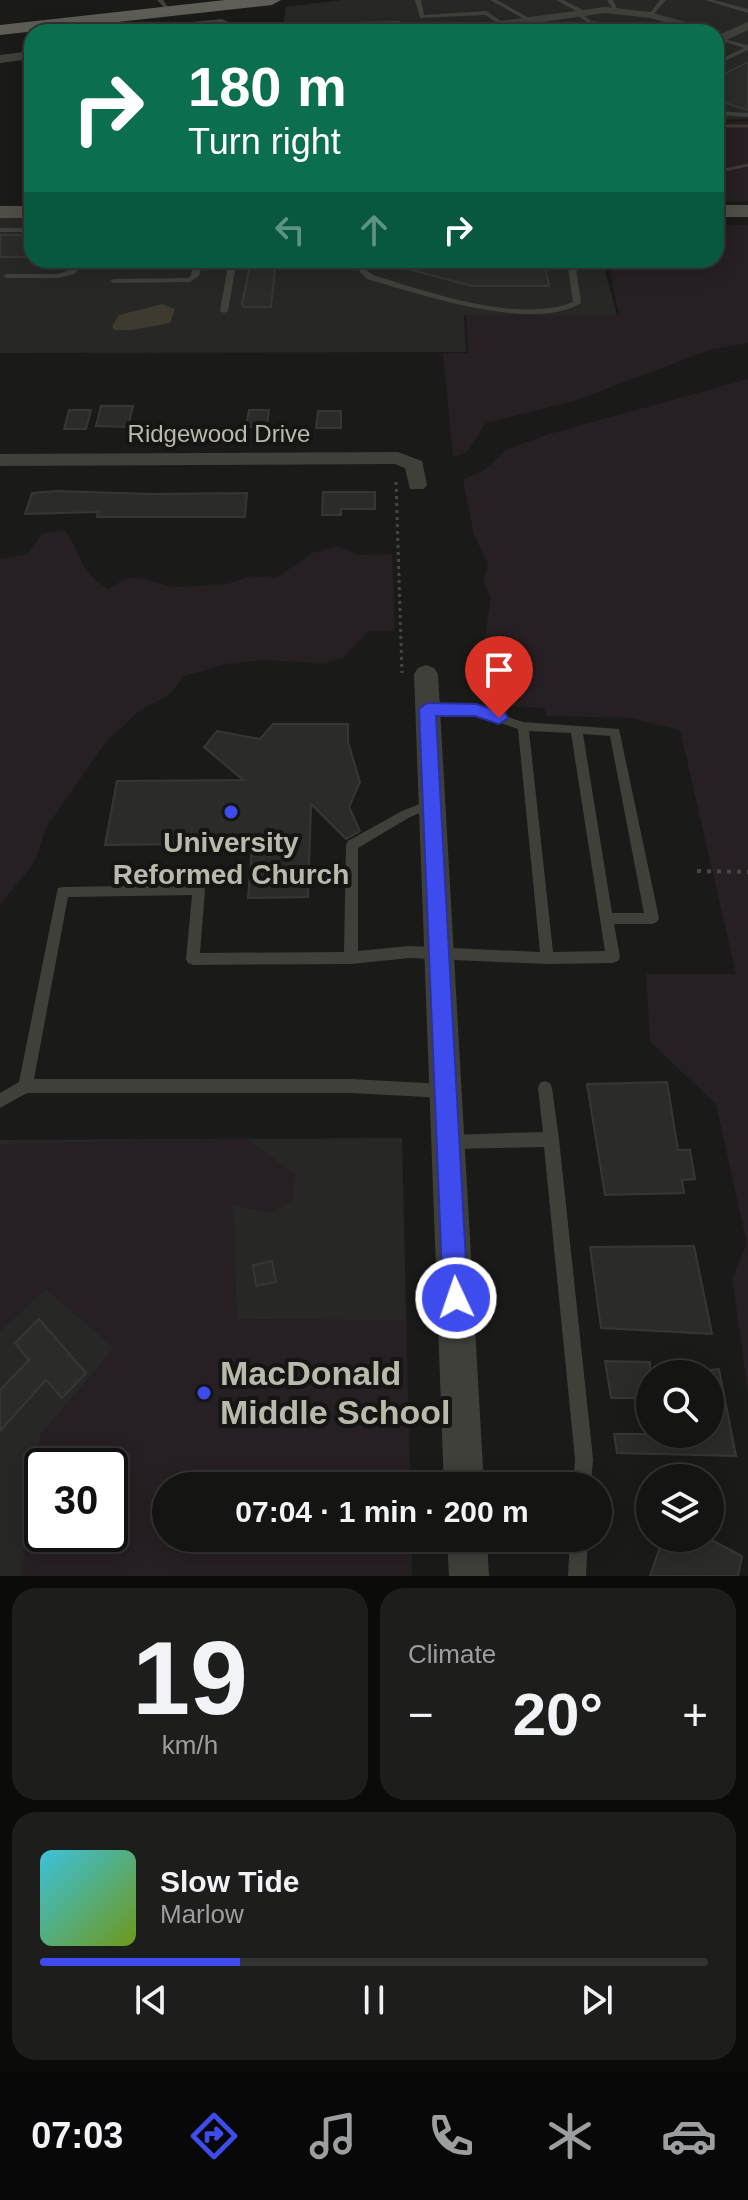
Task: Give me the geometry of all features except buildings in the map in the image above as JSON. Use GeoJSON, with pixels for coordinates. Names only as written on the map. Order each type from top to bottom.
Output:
{"type":"FeatureCollection","features":[{"type":"Feature","properties":{"kind":"main road"},"geometry":{"type":"LineString","coordinates":[[0,15],[137,0]]}},
{"type":"Feature","properties":{"kind":"main road"},"geometry":{"type":"LineString","coordinates":[[84,24],[167,18],[272,0]]}},
{"type":"Feature","properties":{"kind":"main road"},"geometry":{"type":"LineString","coordinates":[[0,30],[24,28]]}},
{"type":"Feature","properties":{"kind":"main road"},"geometry":{"type":"LineString","coordinates":[[724,211],[748,211]]}},
{"type":"Feature","properties":{"kind":"main road"},"geometry":{"type":"LineString","coordinates":[[0,212],[24,219]]}},
{"type":"Feature","properties":{"kind":"street"},"geometry":{"type":"LineString","coordinates":[[495,24],[583,16],[613,5],[680,24]]}},
{"type":"Feature","properties":{"kind":"street"},"geometry":{"type":"LineString","coordinates":[[167,18],[190,24]]}},
{"type":"Feature","properties":{"kind":"street"},"geometry":{"type":"LineString","coordinates":[[217,24],[222,22]]}},
{"type":"Feature","properties":{"kind":"street"},"geometry":{"type":"LineString","coordinates":[[724,34],[748,26]]}},
{"type":"Feature","properties":{"kind":"street"},"geometry":{"type":"LineString","coordinates":[[0,59],[24,56]]}},
{"type":"Feature","properties":{"kind":"street"},"geometry":{"type":"LineString","coordinates":[[395,458],[415,465],[417,485]]}},
{"type":"Feature","properties":{"kind":"street","name":"Ridgewood Drive"},"geometry":{"type":"LineString","coordinates":[[0,460],[395,458]]}},
{"type":"Feature","properties":{"kind":"street"},"geometry":{"type":"LineString","coordinates":[[414,677],[427,709],[463,1472]]}},
{"type":"Feature","properties":{"kind":"street"},"geometry":{"type":"LineString","coordinates":[[468,1552],[469,1576]]}},
{"type":"Feature","properties":{"kind":"lane"},"geometry":{"type":"LineString","coordinates":[[418,0],[422,17],[486,13],[501,23]]}},
{"type":"Feature","properties":{"kind":"lane"},"geometry":{"type":"LineString","coordinates":[[493,0],[528,19]]}},
{"type":"Feature","properties":{"kind":"lane"},"geometry":{"type":"LineString","coordinates":[[559,0],[583,16],[610,24]]}},
{"type":"Feature","properties":{"kind":"lane"},"geometry":{"type":"LineString","coordinates":[[650,15],[663,0]]}},
{"type":"Feature","properties":{"kind":"lane"},"geometry":{"type":"LineString","coordinates":[[708,0],[748,11]]}},
{"type":"Feature","properties":{"kind":"lane"},"geometry":{"type":"LineString","coordinates":[[725,5],[736,0]]}},
{"type":"Feature","properties":{"kind":"lane"},"geometry":{"type":"LineString","coordinates":[[583,16],[586,24]]}},
{"type":"Feature","properties":{"kind":"lane"},"geometry":{"type":"LineString","coordinates":[[353,24],[400,23]]}},
{"type":"Feature","properties":{"kind":"lane"},"geometry":{"type":"LineString","coordinates":[[724,38],[748,48]]}},
{"type":"Feature","properties":{"kind":"lane"},"geometry":{"type":"LineString","coordinates":[[724,59],[748,48]]}},
{"type":"Feature","properties":{"kind":"lane"},"geometry":{"type":"LineString","coordinates":[[724,114],[748,115]]}},
{"type":"Feature","properties":{"kind":"lane"},"geometry":{"type":"LineString","coordinates":[[0,230],[24,223]]}},
{"type":"Feature","properties":{"kind":"lane"},"geometry":{"type":"LineString","coordinates":[[7,276],[58,276],[72,272],[74,268]]}},
{"type":"Feature","properties":{"kind":"lane"},"geometry":{"type":"LineString","coordinates":[[114,281],[190,280],[197,268]]}},
{"type":"Feature","properties":{"kind":"lane"},"geometry":{"type":"LineString","coordinates":[[224,311],[232,268]]}},
{"type":"Feature","properties":{"kind":"lane"},"geometry":{"type":"LineString","coordinates":[[362,268],[370,277],[485,308],[512,310],[565,309],[577,303],[572,268]]}},
{"type":"Feature","properties":{"kind":"lane"},"geometry":{"type":"LineString","coordinates":[[427,709],[476,710],[523,726],[615,732],[652,918],[607,919]]}},
{"type":"Feature","properties":{"kind":"lane"},"geometry":{"type":"LineString","coordinates":[[523,726],[547,958]]}},
{"type":"Feature","properties":{"kind":"lane"},"geometry":{"type":"LineString","coordinates":[[25,1086],[63,892],[199,890],[193,959],[351,958],[409,952],[547,958],[613,957],[576,729]]}},
{"type":"Feature","properties":{"kind":"lane"},"geometry":{"type":"LineString","coordinates":[[351,958],[352,845],[406,814],[432,804]]}},
{"type":"Feature","properties":{"kind":"lane"},"geometry":{"type":"LineString","coordinates":[[0,1101],[25,1086],[351,1086],[414,1092],[446,1091]]}},
{"type":"Feature","properties":{"kind":"lane"},"geometry":{"type":"LineString","coordinates":[[545,1088],[583,1472]]}},
{"type":"Feature","properties":{"kind":"lane"},"geometry":{"type":"LineString","coordinates":[[449,1142],[551,1139]]}},
{"type":"Feature","properties":{"kind":"lane"},"geometry":{"type":"LineString","coordinates":[[577,1576],[578,1552]]}},
{"type":"Feature","properties":{"kind":"path"},"geometry":{"type":"LineString","coordinates":[[395,458],[414,677]]}},
{"type":"Feature","properties":{"kind":"path"},"geometry":{"type":"LineString","coordinates":[[697,871],[748,872]]}},
{"type":"Feature","properties":{"kind":"shaded area"},"geometry":{"type":"Polygon","coordinates":[[[343,0],[748,0],[748,119],[724,120],[724,24],[283,24],[286,7],[343,0]]]}},
{"type":"Feature","properties":{"kind":"shaded area"},"geometry":{"type":"Polygon","coordinates":[[[748,121],[748,201],[724,202],[724,122],[748,121]]]}},
{"type":"Feature","properties":{"kind":"shaded area"},"geometry":{"type":"Polygon","coordinates":[[[0,216],[24,216],[24,268],[604,268],[617,315],[464,315],[466,352],[0,353],[0,216]]]}},
{"type":"Feature","properties":{"kind":"shaded area"},"geometry":{"type":"Polygon","coordinates":[[[724,225],[748,225],[748,343],[710,350],[574,401],[486,423],[466,453],[453,456],[443,353],[468,353],[466,315],[619,315],[611,268],[724,268],[724,225]]]}},
{"type":"Feature","properties":{"kind":"shaded area"},"geometry":{"type":"Polygon","coordinates":[[[162,304],[175,309],[170,323],[132,330],[114,330],[112,326],[119,315],[162,304]]]}},
{"type":"Feature","properties":{"kind":"shaded area"},"geometry":{"type":"Polygon","coordinates":[[[748,379],[748,1392],[732,1278],[747,1244],[716,1104],[650,1042],[646,974],[736,974],[680,730],[630,718],[547,716],[544,708],[498,705],[484,696],[485,636],[491,597],[483,582],[488,564],[474,535],[463,480],[484,470],[507,449],[549,434],[748,379]]]}},
{"type":"Feature","properties":{"kind":"shaded area"},"geometry":{"type":"Polygon","coordinates":[[[65,530],[86,570],[109,589],[126,578],[140,578],[173,587],[224,585],[251,576],[276,578],[312,553],[338,546],[359,555],[392,554],[395,631],[369,631],[342,659],[322,663],[262,660],[225,664],[185,676],[169,695],[139,711],[105,743],[46,828],[34,863],[0,905],[0,559],[28,554],[42,533],[65,530]]]}},
{"type":"Feature","properties":{"kind":"shaded area","name":"MacDonald Middle School"},"geometry":{"type":"Polygon","coordinates":[[[246,1138],[295,1174],[293,1199],[272,1213],[233,1205],[237,1319],[406,1320],[410,1472],[152,1472],[152,1552],[411,1552],[412,1576],[21,1576],[24,1552],[128,1552],[128,1448],[38,1448],[40,1435],[114,1348],[46,1289],[0,1332],[0,1144],[246,1138]]]}},
{"type":"Feature","properties":{"kind":"shaded area","name":"MacDonald Middle School"},"geometry":{"type":"Polygon","coordinates":[[[402,1138],[410,1472],[152,1472],[152,1552],[411,1552],[412,1576],[0,1576],[0,1140],[402,1138]]]}},
{"type":"Feature","properties":{"kind":"waterway"},"geometry":{"type":"LineString","coordinates":[[724,126],[748,126]]}},
{"type":"Feature","properties":{"kind":"waterway"},"geometry":{"type":"LineString","coordinates":[[724,170],[748,165]]}},
{"type":"Feature","properties":{"kind":"place","name":"University Reformed Church"},"geometry":{"type":"Point","coordinates":[231,812]}},
{"type":"Feature","properties":{"kind":"place","name":"MacDonald Middle School"},"geometry":{"type":"Point","coordinates":[204,1393]}},
{"type":"Feature","properties":{"kind":"route"},"geometry":{"type":"LineString","coordinates":[[456,1298],[427,709],[476,710],[499,718]]}}]}
